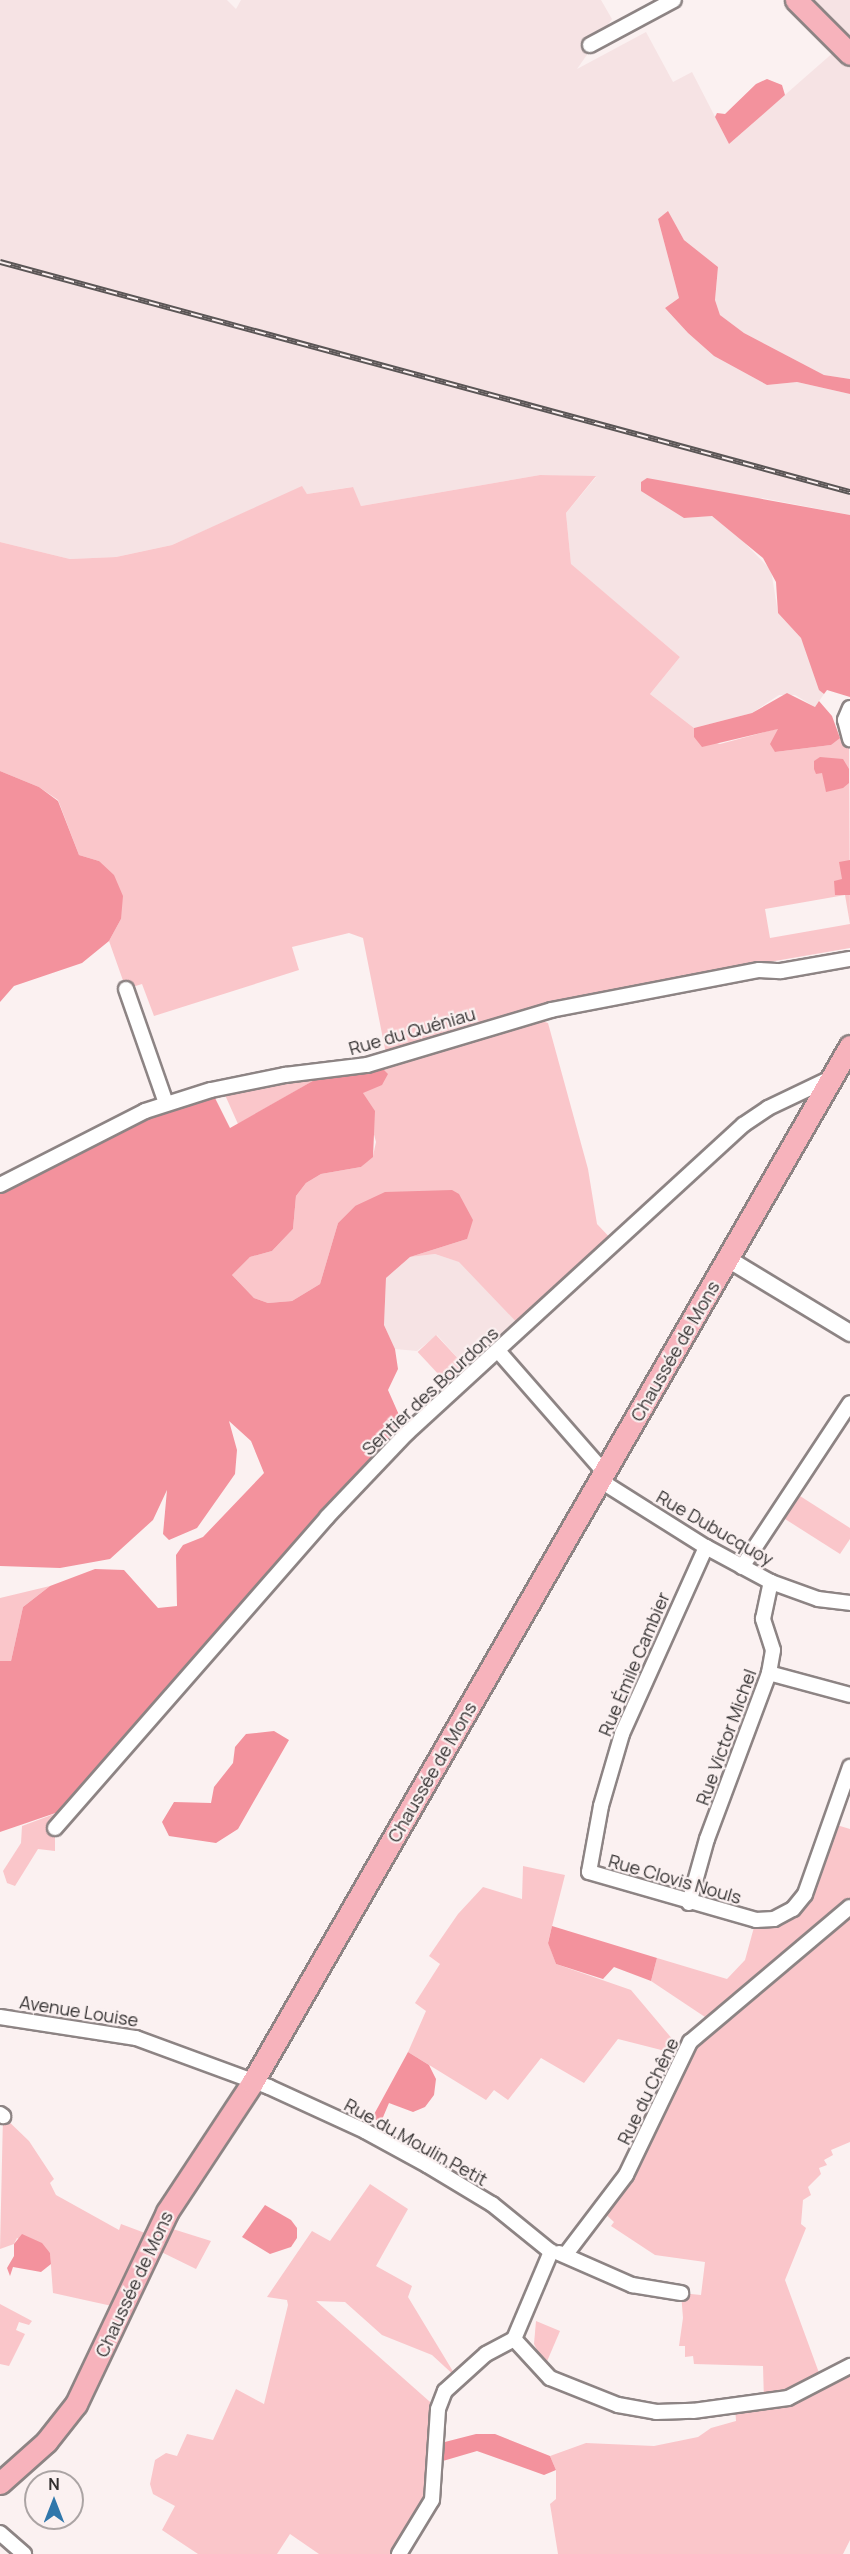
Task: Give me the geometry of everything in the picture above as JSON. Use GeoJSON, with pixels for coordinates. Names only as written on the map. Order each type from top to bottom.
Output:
{"type":"FeatureCollection","features":[{"type":"Feature","properties":{"kind":"main road"},"geometry":{"type":"LineString","coordinates":[[795,0],[850,54]]}},
{"type":"Feature","properties":{"kind":"main road","name":"Chaussée de Mons"},"geometry":{"type":"LineString","coordinates":[[0,2483],[46,2442],[76,2404],[163,2218],[252,2083],[850,1046]]}},
{"type":"Feature","properties":{"kind":"street"},"geometry":{"type":"LineString","coordinates":[[590,45],[674,0]]}},
{"type":"Feature","properties":{"kind":"street"},"geometry":{"type":"LineString","coordinates":[[850,708],[845,720],[850,739]]}},
{"type":"Feature","properties":{"kind":"street","name":"Rue du Quéniau"},"geometry":{"type":"LineString","coordinates":[[0,1185],[166,1103],[258,1080],[367,1065],[551,1010],[759,970],[781,971],[850,959]]}},
{"type":"Feature","properties":{"kind":"street"},"geometry":{"type":"LineString","coordinates":[[126,989],[166,1103]]}},
{"type":"Feature","properties":{"kind":"street","name":"Sentier des Bourdons"},"geometry":{"type":"LineString","coordinates":[[55,1828],[327,1516],[407,1433],[499,1352],[743,1125],[768,1108],[831,1078]]}},
{"type":"Feature","properties":{"kind":"street"},"geometry":{"type":"LineString","coordinates":[[728,1259],[850,1333]]}},
{"type":"Feature","properties":{"kind":"street","name":"Rue Dubucquoy"},"geometry":{"type":"LineString","coordinates":[[499,1352],[603,1477],[706,1547],[771,1582],[818,1599],[850,1603]]}},
{"type":"Feature","properties":{"kind":"street"},"geometry":{"type":"LineString","coordinates":[[742,1567],[850,1403]]}},
{"type":"Feature","properties":{"kind":"street","name":"Rue Émile Cambier"},"geometry":{"type":"LineString","coordinates":[[588,1869],[622,1734],[706,1547]]}},
{"type":"Feature","properties":{"kind":"street","name":"Rue Victor Michel"},"geometry":{"type":"LineString","coordinates":[[689,1903],[707,1839],[769,1673],[773,1650],[763,1619],[771,1582]]}},
{"type":"Feature","properties":{"kind":"street"},"geometry":{"type":"LineString","coordinates":[[769,1673],[850,1695]]}},
{"type":"Feature","properties":{"kind":"street","name":"Rue Clovis Nouls"},"geometry":{"type":"LineString","coordinates":[[588,1869],[593,1874],[689,1903],[756,1920],[786,1914],[805,1894],[850,1767]]}},
{"type":"Feature","properties":{"kind":"street","name":"Rue du Chêne"},"geometry":{"type":"LineString","coordinates":[[566,2254],[626,2175],[690,2042],[850,1907]]}},
{"type":"Feature","properties":{"kind":"street","name":"Avenue Louise"},"geometry":{"type":"LineString","coordinates":[[0,2017],[136,2038],[252,2083]]}},
{"type":"Feature","properties":{"kind":"street","name":"Rue du Moulin Petit"},"geometry":{"type":"LineString","coordinates":[[252,2083],[363,2130],[428,2165],[492,2205],[551,2252]]}},
{"type":"Feature","properties":{"kind":"street"},"geometry":{"type":"LineString","coordinates":[[399,2554],[432,2500],[438,2409],[445,2391],[486,2354],[514,2339],[551,2252],[566,2254],[632,2286],[681,2293]]}},
{"type":"Feature","properties":{"kind":"street"},"geometry":{"type":"LineString","coordinates":[[514,2339],[550,2378],[618,2405],[656,2412],[693,2411],[788,2398],[850,2366]]}},
{"type":"Feature","properties":{"kind":"street"},"geometry":{"type":"LineString","coordinates":[[0,2533],[24,2554]]}},
{"type":"Feature","properties":{"kind":"shaded area"},"geometry":{"type":"Polygon","coordinates":[[[0,0],[227,0],[236,9],[241,0],[601,0],[612,19],[577,69],[646,32],[673,82],[692,72],[729,144],[835,51],[850,68],[850,379],[824,375],[744,333],[720,315],[715,300],[718,267],[684,240],[668,212],[658,219],[679,298],[665,308],[688,333],[714,356],[767,385],[797,382],[850,394],[850,515],[762,498],[684,518],[711,516],[727,525],[771,570],[778,613],[801,638],[824,694],[815,707],[795,695],[779,695],[752,713],[694,728],[650,694],[680,657],[571,565],[566,513],[596,477],[540,475],[361,506],[352,487],[307,494],[302,487],[172,545],[116,557],[70,559],[0,542],[0,0]]]}},
{"type":"Feature","properties":{"kind":"shaded area"},"geometry":{"type":"Polygon","coordinates":[[[813,0],[850,0],[850,39],[834,22],[813,0]]]}},
{"type":"Feature","properties":{"kind":"shaded area"},"geometry":{"type":"Polygon","coordinates":[[[767,79],[782,85],[785,95],[729,144],[715,117],[717,113],[725,114],[756,84],[767,79]]]}},
{"type":"Feature","properties":{"kind":"shaded area"},"geometry":{"type":"Polygon","coordinates":[[[668,211],[684,240],[718,267],[715,300],[720,315],[744,333],[824,375],[850,379],[850,394],[797,382],[767,385],[714,356],[688,333],[665,308],[679,298],[658,219],[668,211]]]}},
{"type":"Feature","properties":{"kind":"shaded area"},"geometry":{"type":"Polygon","coordinates":[[[540,475],[596,476],[566,513],[571,564],[680,657],[650,694],[694,728],[694,737],[720,744],[780,728],[775,752],[831,745],[836,738],[849,736],[850,924],[850,948],[757,964],[530,1017],[548,1023],[588,1169],[597,1224],[615,1243],[523,1329],[459,1262],[435,1254],[410,1257],[467,1239],[355,1206],[338,1223],[320,1284],[292,1301],[268,1303],[254,1298],[232,1275],[250,1257],[272,1251],[293,1229],[296,1196],[306,1183],[321,1174],[361,1167],[373,1156],[376,1142],[363,1093],[376,1062],[387,1059],[363,938],[349,933],[292,947],[299,970],[154,1016],[142,984],[126,989],[109,941],[121,919],[99,861],[79,855],[58,800],[39,787],[0,771],[0,542],[70,559],[116,557],[172,545],[302,486],[307,494],[353,487],[361,506],[540,475]],[[845,895],[765,909],[770,938],[850,924],[845,895]]]}},
{"type":"Feature","properties":{"kind":"shaded area"},"geometry":{"type":"Polygon","coordinates":[[[647,478],[850,515],[850,697],[827,690],[824,694],[819,690],[801,638],[778,613],[776,582],[763,558],[712,516],[684,518],[641,491],[641,482],[647,478]]]}},
{"type":"Feature","properties":{"kind":"shaded area"},"geometry":{"type":"Polygon","coordinates":[[[787,693],[815,707],[819,701],[832,716],[840,738],[831,745],[775,752],[770,744],[778,729],[702,747],[694,737],[694,728],[752,713],[787,693]]]}},
{"type":"Feature","properties":{"kind":"shaded area"},"geometry":{"type":"Polygon","coordinates":[[[820,757],[843,759],[849,769],[849,783],[843,788],[826,792],[822,773],[816,774],[814,769],[814,761],[820,757]]]}},
{"type":"Feature","properties":{"kind":"shaded area"},"geometry":{"type":"Polygon","coordinates":[[[0,771],[39,787],[58,801],[79,855],[99,861],[114,875],[123,896],[121,919],[109,941],[82,963],[14,986],[0,1002],[0,771]]]}},
{"type":"Feature","properties":{"kind":"shaded area"},"geometry":{"type":"Polygon","coordinates":[[[850,860],[850,895],[835,895],[834,881],[842,879],[839,862],[850,860]]]}},
{"type":"Feature","properties":{"kind":"shaded area"},"geometry":{"type":"Polygon","coordinates":[[[376,1062],[388,1074],[382,1085],[363,1093],[375,1111],[373,1157],[361,1167],[321,1174],[306,1183],[296,1196],[293,1229],[272,1251],[250,1257],[232,1275],[254,1298],[268,1303],[292,1301],[320,1284],[338,1223],[355,1206],[385,1192],[452,1190],[459,1194],[473,1220],[467,1239],[410,1257],[386,1278],[384,1325],[395,1349],[398,1369],[388,1390],[407,1433],[73,1807],[0,1832],[0,1661],[11,1661],[23,1607],[50,1586],[95,1569],[124,1570],[158,1608],[177,1606],[176,1555],[183,1545],[203,1537],[264,1473],[251,1441],[229,1421],[237,1450],[235,1474],[197,1528],[169,1540],[163,1534],[167,1490],[153,1520],[110,1559],[60,1568],[0,1566],[0,1194],[110,1128],[211,1090],[230,1128],[332,1070],[376,1062]]]}},
{"type":"Feature","properties":{"kind":"shaded area"},"geometry":{"type":"Polygon","coordinates":[[[332,1070],[238,1124],[225,1095],[216,1099],[211,1090],[332,1070]]]}},
{"type":"Feature","properties":{"kind":"shaded area"},"geometry":{"type":"Polygon","coordinates":[[[435,1254],[460,1262],[523,1329],[473,1375],[437,1335],[417,1351],[395,1349],[384,1325],[386,1278],[410,1257],[435,1254]]]}},
{"type":"Feature","properties":{"kind":"shaded area"},"geometry":{"type":"Polygon","coordinates":[[[436,1335],[473,1374],[455,1392],[418,1352],[436,1335]]]}},
{"type":"Feature","properties":{"kind":"shaded area"},"geometry":{"type":"Polygon","coordinates":[[[800,1496],[850,1528],[850,1539],[840,1554],[785,1519],[800,1496]]]}},
{"type":"Feature","properties":{"kind":"shaded area"},"geometry":{"type":"Polygon","coordinates":[[[50,1586],[23,1607],[11,1661],[0,1661],[0,1598],[50,1586]]]}},
{"type":"Feature","properties":{"kind":"shaded area"},"geometry":{"type":"Polygon","coordinates":[[[274,1731],[289,1740],[238,1829],[216,1843],[169,1836],[162,1822],[174,1802],[211,1803],[214,1787],[233,1763],[235,1747],[246,1734],[274,1731]]]}},
{"type":"Feature","properties":{"kind":"shaded area"},"geometry":{"type":"Polygon","coordinates":[[[73,1807],[55,1828],[55,1851],[38,1849],[15,1886],[7,1883],[3,1871],[21,1843],[22,1826],[73,1807]]]}},
{"type":"Feature","properties":{"kind":"shaded area"},"geometry":{"type":"Polygon","coordinates":[[[830,1823],[850,1829],[850,2142],[831,2150],[833,2155],[824,2160],[827,2165],[819,2168],[821,2174],[808,2187],[811,2195],[803,2200],[801,2224],[806,2228],[785,2280],[822,2381],[850,2366],[850,2540],[843,2554],[558,2554],[550,2504],[556,2499],[556,2470],[550,2456],[586,2443],[654,2446],[698,2437],[711,2428],[736,2421],[735,2406],[764,2402],[763,2366],[694,2364],[693,2356],[685,2357],[685,2346],[679,2346],[683,2318],[681,2293],[701,2295],[705,2262],[655,2255],[611,2226],[614,2222],[601,2210],[681,2055],[618,2039],[584,2083],[541,2058],[508,2100],[494,2090],[486,2100],[408,2052],[426,2011],[415,2003],[440,1964],[429,1956],[458,1914],[483,1887],[522,1899],[523,1866],[565,1875],[548,1942],[556,1964],[631,1990],[679,2047],[690,2042],[711,2021],[651,1981],[657,1958],[727,1979],[745,1960],[756,1920],[797,1905],[830,1823]]]}},
{"type":"Feature","properties":{"kind":"shaded area"},"geometry":{"type":"Polygon","coordinates":[[[552,1926],[657,1958],[651,1981],[614,1967],[603,1979],[556,1964],[548,1943],[552,1926]]]}},
{"type":"Feature","properties":{"kind":"shaded area"},"geometry":{"type":"Polygon","coordinates":[[[408,2052],[429,2065],[436,2079],[434,2095],[425,2107],[413,2112],[389,2103],[381,2122],[372,2118],[408,2052]]]}},
{"type":"Feature","properties":{"kind":"shaded area"},"geometry":{"type":"Polygon","coordinates":[[[3,2116],[29,2141],[54,2179],[50,2183],[56,2195],[119,2230],[121,2224],[153,2236],[160,2225],[211,2241],[196,2269],[149,2246],[121,2308],[53,2293],[50,2253],[17,2238],[14,2244],[0,2249],[3,2116]]]}},
{"type":"Feature","properties":{"kind":"shaded area"},"geometry":{"type":"Polygon","coordinates":[[[370,2184],[408,2209],[376,2266],[412,2286],[408,2297],[457,2378],[432,2355],[382,2335],[345,2302],[316,2301],[438,2409],[434,2491],[399,2554],[319,2554],[290,2534],[277,2554],[198,2554],[162,2530],[175,2506],[153,2494],[150,2484],[155,2460],[166,2453],[177,2456],[187,2434],[213,2440],[236,2389],[264,2404],[288,2305],[287,2300],[267,2297],[312,2231],[330,2241],[370,2184]]]}},
{"type":"Feature","properties":{"kind":"shaded area"},"geometry":{"type":"Polygon","coordinates":[[[265,2205],[291,2220],[297,2228],[297,2238],[291,2247],[270,2254],[242,2237],[265,2205]]]}},
{"type":"Feature","properties":{"kind":"shaded area"},"geometry":{"type":"Polygon","coordinates":[[[22,2234],[42,2243],[50,2253],[51,2264],[41,2272],[13,2267],[10,2276],[7,2268],[14,2256],[14,2244],[22,2234]]]}},
{"type":"Feature","properties":{"kind":"shaded area"},"geometry":{"type":"Polygon","coordinates":[[[0,2304],[32,2321],[29,2325],[19,2322],[16,2330],[25,2334],[9,2366],[0,2364],[0,2304]]]}},
{"type":"Feature","properties":{"kind":"shaded area"},"geometry":{"type":"Polygon","coordinates":[[[536,2321],[560,2331],[545,2366],[534,2344],[536,2321]]]}},
{"type":"Feature","properties":{"kind":"shaded area"},"geometry":{"type":"Polygon","coordinates":[[[476,2434],[495,2434],[550,2456],[556,2470],[544,2475],[477,2451],[436,2463],[437,2444],[476,2434]]]}},
{"type":"Feature","properties":{"kind":"railway"},"geometry":{"type":"LineString","coordinates":[[0,262],[850,492]]}}]}
